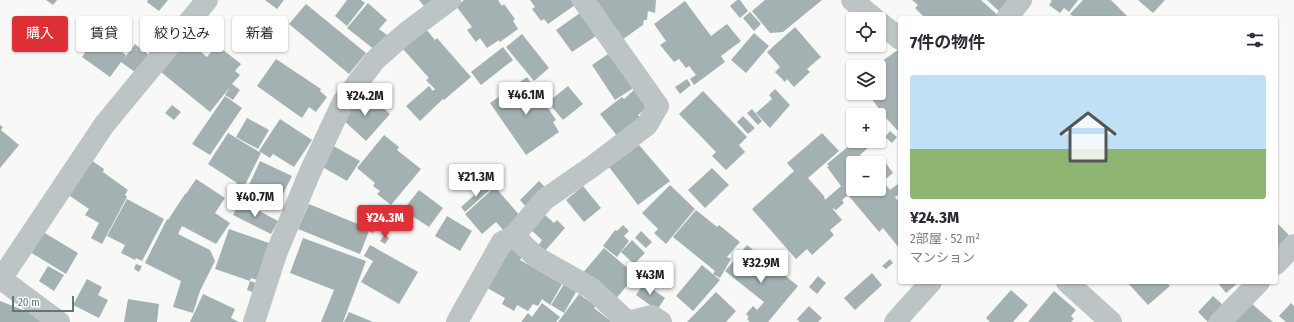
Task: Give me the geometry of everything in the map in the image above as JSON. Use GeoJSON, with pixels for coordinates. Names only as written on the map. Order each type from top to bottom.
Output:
{"type":"FeatureCollection","features":[{"type":"Feature","properties":{"kind":"street"},"geometry":{"type":"LineString","coordinates":[[59,322],[1,279],[104,125],[207,0]]}},
{"type":"Feature","properties":{"kind":"street"},"geometry":{"type":"LineString","coordinates":[[254,322],[276,254],[310,172],[343,102],[375,60],[407,32],[450,0]]}},
{"type":"Feature","properties":{"kind":"street"},"geometry":{"type":"LineString","coordinates":[[457,322],[502,242],[514,236],[544,200],[593,166],[647,125],[658,106],[583,0]]}},
{"type":"Feature","properties":{"kind":"street"},"geometry":{"type":"LineString","coordinates":[[852,0],[867,12]]}},
{"type":"Feature","properties":{"kind":"street"},"geometry":{"type":"LineString","coordinates":[[1009,16],[1021,0]]}},
{"type":"Feature","properties":{"kind":"street"},"geometry":{"type":"LineString","coordinates":[[886,28],[898,37]]}},
{"type":"Feature","properties":{"kind":"street"},"geometry":{"type":"LineString","coordinates":[[514,236],[536,257],[591,288],[628,322],[652,316],[661,322]]}},
{"type":"Feature","properties":{"kind":"street"},"geometry":{"type":"LineString","coordinates":[[1278,262],[1294,246]]}},
{"type":"Feature","properties":{"kind":"street"},"geometry":{"type":"LineString","coordinates":[[896,322],[929,284]]}},
{"type":"Feature","properties":{"kind":"street"},"geometry":{"type":"LineString","coordinates":[[1069,284],[1111,322]]}},
{"type":"Feature","properties":{"kind":"street"},"geometry":{"type":"LineString","coordinates":[[1220,322],[1256,284]]}},
{"type":"Feature","properties":{"kind":"building"},"geometry":{"type":"Polygon","coordinates":[[[46,0],[57,0],[53,5],[46,0]]]}},
{"type":"Feature","properties":{"kind":"building"},"geometry":{"type":"Polygon","coordinates":[[[148,0],[168,0],[159,11],[147,2],[148,0]]]}},
{"type":"Feature","properties":{"kind":"building"},"geometry":{"type":"Polygon","coordinates":[[[265,0],[284,0],[277,9],[265,0]]]}},
{"type":"Feature","properties":{"kind":"building"},"geometry":{"type":"Polygon","coordinates":[[[347,0],[361,0],[365,3],[347,26],[335,16],[347,0]]]}},
{"type":"Feature","properties":{"kind":"building"},"geometry":{"type":"Polygon","coordinates":[[[419,0],[432,0],[424,6],[419,0]]]}},
{"type":"Feature","properties":{"kind":"building"},"geometry":{"type":"Polygon","coordinates":[[[464,0],[498,0],[502,6],[504,4],[515,19],[513,21],[518,29],[500,42],[499,40],[487,48],[480,38],[476,42],[467,30],[472,27],[456,6],[464,0]]]}},
{"type":"Feature","properties":{"kind":"building"},"geometry":{"type":"Polygon","coordinates":[[[530,0],[571,0],[575,5],[548,24],[544,19],[541,21],[532,9],[535,7],[530,0]]]}},
{"type":"Feature","properties":{"kind":"building"},"geometry":{"type":"Polygon","coordinates":[[[588,0],[656,0],[655,13],[648,11],[647,20],[644,20],[643,25],[619,42],[588,0]]]}},
{"type":"Feature","properties":{"kind":"building"},"geometry":{"type":"Polygon","coordinates":[[[737,0],[740,0],[748,11],[740,18],[730,6],[737,0]]]}},
{"type":"Feature","properties":{"kind":"building"},"geometry":{"type":"Polygon","coordinates":[[[765,0],[822,0],[783,32],[770,33],[752,11],[765,0]]]}},
{"type":"Feature","properties":{"kind":"building"},"geometry":{"type":"Polygon","coordinates":[[[912,0],[981,0],[999,16],[923,16],[915,8],[918,5],[912,0]]]}},
{"type":"Feature","properties":{"kind":"building"},"geometry":{"type":"Polygon","coordinates":[[[987,0],[1015,0],[1002,14],[987,0]]]}},
{"type":"Feature","properties":{"kind":"building"},"geometry":{"type":"Polygon","coordinates":[[[1050,0],[1078,0],[1069,12],[1064,8],[1060,13],[1049,5],[1052,1],[1050,0]]]}},
{"type":"Feature","properties":{"kind":"building"},"geometry":{"type":"Polygon","coordinates":[[[1083,0],[1111,0],[1127,16],[1072,16],[1070,14],[1083,0]]]}},
{"type":"Feature","properties":{"kind":"building"},"geometry":{"type":"Polygon","coordinates":[[[1138,0],[1165,0],[1153,13],[1138,0]]]}},
{"type":"Feature","properties":{"kind":"building"},"geometry":{"type":"Polygon","coordinates":[[[685,1],[711,36],[727,24],[741,41],[721,56],[725,62],[694,85],[690,79],[696,75],[689,66],[686,68],[679,59],[674,62],[660,45],[666,41],[654,24],[685,1]]]}},
{"type":"Feature","properties":{"kind":"building"},"geometry":{"type":"Polygon","coordinates":[[[368,3],[387,20],[379,29],[387,35],[375,50],[347,28],[368,3]]]}},
{"type":"Feature","properties":{"kind":"building"},"geometry":{"type":"Polygon","coordinates":[[[306,4],[366,53],[349,74],[289,24],[306,4]]]}},
{"type":"Feature","properties":{"kind":"building"},"geometry":{"type":"Polygon","coordinates":[[[750,12],[761,24],[754,31],[743,18],[750,12]]]}},
{"type":"Feature","properties":{"kind":"building"},"geometry":{"type":"Polygon","coordinates":[[[580,13],[596,36],[572,52],[556,30],[580,13]]]}},
{"type":"Feature","properties":{"kind":"building"},"geometry":{"type":"Polygon","coordinates":[[[795,27],[821,57],[807,69],[810,72],[794,87],[787,79],[785,82],[775,72],[780,67],[767,52],[795,27]]]}},
{"type":"Feature","properties":{"kind":"building"},"geometry":{"type":"Polygon","coordinates":[[[425,28],[435,40],[437,38],[471,77],[444,100],[443,99],[420,121],[406,106],[429,86],[433,91],[435,89],[426,80],[429,78],[402,48],[425,28]]]}},
{"type":"Feature","properties":{"kind":"building"},"geometry":{"type":"Polygon","coordinates":[[[754,33],[769,46],[746,73],[731,60],[754,33]]]}},
{"type":"Feature","properties":{"kind":"building"},"geometry":{"type":"Polygon","coordinates":[[[522,34],[549,68],[534,81],[506,47],[522,34]]]}},
{"type":"Feature","properties":{"kind":"building"},"geometry":{"type":"Polygon","coordinates":[[[135,44],[140,48],[140,52],[145,52],[150,56],[136,73],[121,62],[110,77],[82,57],[86,52],[122,52],[126,55],[123,60],[129,52],[132,52],[132,48],[135,44]]]}},
{"type":"Feature","properties":{"kind":"building"},"geometry":{"type":"Polygon","coordinates":[[[503,47],[513,60],[481,85],[471,72],[503,47]]]}},
{"type":"Feature","properties":{"kind":"building"},"geometry":{"type":"Polygon","coordinates":[[[898,50],[898,131],[886,118],[886,108],[878,108],[872,100],[886,100],[886,60],[884,60],[898,50]]]}},
{"type":"Feature","properties":{"kind":"building"},"geometry":{"type":"Polygon","coordinates":[[[224,51],[241,64],[235,71],[240,75],[232,84],[240,90],[233,100],[225,95],[230,87],[210,112],[156,68],[169,52],[201,52],[207,57],[211,52],[224,52],[224,51]]]}},
{"type":"Feature","properties":{"kind":"building"},"geometry":{"type":"Polygon","coordinates":[[[611,52],[635,87],[615,100],[592,65],[611,52]]]}},
{"type":"Feature","properties":{"kind":"building"},"geometry":{"type":"Polygon","coordinates":[[[276,59],[321,89],[320,91],[327,97],[316,112],[309,107],[302,118],[257,86],[276,59]]]}},
{"type":"Feature","properties":{"kind":"building"},"geometry":{"type":"Polygon","coordinates":[[[527,77],[556,120],[553,122],[559,132],[526,155],[490,103],[527,77]]]}},
{"type":"Feature","properties":{"kind":"building"},"geometry":{"type":"Polygon","coordinates":[[[687,79],[691,85],[680,94],[675,87],[687,79]]]}},
{"type":"Feature","properties":{"kind":"building"},"geometry":{"type":"Polygon","coordinates":[[[568,86],[583,104],[563,120],[548,102],[568,86]]]}},
{"type":"Feature","properties":{"kind":"building"},"geometry":{"type":"Polygon","coordinates":[[[635,89],[649,106],[638,115],[642,120],[621,141],[600,114],[622,97],[624,99],[635,89]]]}},
{"type":"Feature","properties":{"kind":"building"},"geometry":{"type":"Polygon","coordinates":[[[775,89],[790,105],[770,128],[756,113],[772,99],[769,95],[775,89]]]}},
{"type":"Feature","properties":{"kind":"building"},"geometry":{"type":"Polygon","coordinates":[[[703,91],[747,137],[739,145],[745,152],[726,170],[712,156],[716,152],[679,114],[703,91]]]}},
{"type":"Feature","properties":{"kind":"building"},"geometry":{"type":"Polygon","coordinates":[[[363,95],[375,106],[377,103],[390,114],[366,141],[341,118],[363,95]]]}},
{"type":"Feature","properties":{"kind":"building"},"geometry":{"type":"Polygon","coordinates":[[[225,96],[242,108],[210,155],[192,144],[225,96]]]}},
{"type":"Feature","properties":{"kind":"building"},"geometry":{"type":"Polygon","coordinates":[[[172,105],[181,112],[174,120],[165,113],[172,105]]]}},
{"type":"Feature","properties":{"kind":"building"},"geometry":{"type":"Polygon","coordinates":[[[752,109],[762,121],[758,125],[747,113],[752,109]]]}},
{"type":"Feature","properties":{"kind":"building"},"geometry":{"type":"Polygon","coordinates":[[[743,116],[755,128],[748,134],[737,122],[743,116]]]}},
{"type":"Feature","properties":{"kind":"building"},"geometry":{"type":"Polygon","coordinates":[[[247,118],[269,130],[258,149],[236,137],[247,118]]]}},
{"type":"Feature","properties":{"kind":"building"},"geometry":{"type":"Polygon","coordinates":[[[280,119],[312,140],[294,167],[273,154],[270,158],[259,151],[280,119]]]}},
{"type":"Feature","properties":{"kind":"building"},"geometry":{"type":"Polygon","coordinates":[[[0,125],[3,127],[1,130],[19,145],[0,168],[0,125]]]}},
{"type":"Feature","properties":{"kind":"building"},"geometry":{"type":"Polygon","coordinates":[[[890,131],[897,137],[892,143],[886,138],[890,131]]]}},
{"type":"Feature","properties":{"kind":"building"},"geometry":{"type":"Polygon","coordinates":[[[228,133],[261,153],[241,193],[234,189],[237,183],[208,164],[228,133]]]}},
{"type":"Feature","properties":{"kind":"building"},"geometry":{"type":"Polygon","coordinates":[[[822,133],[839,151],[808,178],[824,196],[825,200],[841,186],[827,167],[829,166],[827,164],[846,148],[868,148],[860,155],[861,156],[846,156],[847,196],[842,200],[844,203],[836,210],[832,208],[842,220],[830,230],[834,235],[812,255],[807,249],[796,259],[752,209],[794,171],[787,163],[822,133]]]}},
{"type":"Feature","properties":{"kind":"building"},"geometry":{"type":"Polygon","coordinates":[[[384,135],[399,147],[397,150],[421,169],[391,205],[377,194],[380,191],[373,186],[375,183],[357,168],[384,135]]]}},
{"type":"Feature","properties":{"kind":"building"},"geometry":{"type":"Polygon","coordinates":[[[330,144],[360,161],[347,181],[319,165],[330,144]]]}},
{"type":"Feature","properties":{"kind":"building"},"geometry":{"type":"Polygon","coordinates":[[[639,145],[670,181],[638,205],[609,167],[639,145]]]}},
{"type":"Feature","properties":{"kind":"building"},"geometry":{"type":"Polygon","coordinates":[[[91,160],[104,169],[103,172],[128,190],[125,195],[127,197],[102,244],[91,238],[99,223],[85,215],[89,209],[67,194],[91,160]]]}},
{"type":"Feature","properties":{"kind":"building"},"geometry":{"type":"Polygon","coordinates":[[[260,161],[292,176],[279,202],[248,187],[260,161]]]}},
{"type":"Feature","properties":{"kind":"building"},"geometry":{"type":"Polygon","coordinates":[[[886,163],[893,173],[886,179],[886,163]]]}},
{"type":"Feature","properties":{"kind":"building"},"geometry":{"type":"Polygon","coordinates":[[[712,168],[729,185],[705,208],[688,190],[712,168]]]}},
{"type":"Feature","properties":{"kind":"building"},"geometry":{"type":"Polygon","coordinates":[[[196,179],[225,198],[215,213],[230,223],[216,244],[182,226],[178,234],[210,250],[215,261],[200,291],[193,313],[173,307],[181,281],[145,263],[167,219],[168,220],[196,179]]]}},
{"type":"Feature","properties":{"kind":"building"},"geometry":{"type":"Polygon","coordinates":[[[539,181],[548,190],[528,209],[520,200],[539,181]]]}},
{"type":"Feature","properties":{"kind":"building"},"geometry":{"type":"Polygon","coordinates":[[[487,184],[492,188],[465,212],[461,207],[487,184]]]}},
{"type":"Feature","properties":{"kind":"building"},"geometry":{"type":"Polygon","coordinates":[[[898,184],[898,195],[895,197],[898,201],[898,247],[883,228],[879,232],[849,196],[886,196],[886,185],[890,190],[898,184]]]}},
{"type":"Feature","properties":{"kind":"building"},"geometry":{"type":"Polygon","coordinates":[[[670,185],[695,209],[666,244],[654,233],[658,229],[642,213],[670,185]]]}},
{"type":"Feature","properties":{"kind":"building"},"geometry":{"type":"Polygon","coordinates":[[[583,186],[601,208],[584,222],[566,200],[583,186]]]}},
{"type":"Feature","properties":{"kind":"building"},"geometry":{"type":"Polygon","coordinates":[[[495,187],[521,217],[505,232],[496,222],[482,234],[465,214],[495,187]]]}},
{"type":"Feature","properties":{"kind":"building"},"geometry":{"type":"Polygon","coordinates":[[[419,190],[443,208],[429,227],[403,210],[419,190]]]}},
{"type":"Feature","properties":{"kind":"building"},"geometry":{"type":"Polygon","coordinates":[[[127,199],[164,219],[142,261],[136,258],[135,260],[121,253],[125,245],[107,236],[127,199]]]}},
{"type":"Feature","properties":{"kind":"building"},"geometry":{"type":"Polygon","coordinates":[[[240,201],[278,221],[271,234],[233,215],[240,201]]]}},
{"type":"Feature","properties":{"kind":"building"},"geometry":{"type":"Polygon","coordinates":[[[309,204],[360,225],[362,219],[376,224],[373,233],[369,231],[360,254],[298,229],[309,204]]]}},
{"type":"Feature","properties":{"kind":"building"},"geometry":{"type":"Polygon","coordinates":[[[696,210],[717,227],[719,225],[740,242],[727,257],[731,259],[720,278],[713,274],[715,271],[673,237],[696,210]]]}},
{"type":"Feature","properties":{"kind":"building"},"geometry":{"type":"Polygon","coordinates":[[[544,214],[554,223],[557,220],[565,228],[544,252],[538,246],[542,240],[530,229],[544,214]]]}},
{"type":"Feature","properties":{"kind":"building"},"geometry":{"type":"Polygon","coordinates":[[[447,216],[472,231],[460,251],[435,236],[447,216]]]}},
{"type":"Feature","properties":{"kind":"building"},"geometry":{"type":"Polygon","coordinates":[[[1278,224],[1290,236],[1279,246],[1278,245],[1278,224]]]}},
{"type":"Feature","properties":{"kind":"building"},"geometry":{"type":"Polygon","coordinates":[[[623,225],[629,231],[624,236],[629,241],[617,257],[603,246],[615,230],[617,231],[623,225]]]}},
{"type":"Feature","properties":{"kind":"building"},"geometry":{"type":"Polygon","coordinates":[[[229,229],[269,243],[257,280],[251,278],[250,281],[215,269],[229,229]]]}},
{"type":"Feature","properties":{"kind":"building"},"geometry":{"type":"Polygon","coordinates":[[[641,231],[652,242],[646,248],[635,238],[641,231]]]}},
{"type":"Feature","properties":{"kind":"building"},"geometry":{"type":"Polygon","coordinates":[[[43,232],[78,253],[66,274],[30,252],[43,232]]]}},
{"type":"Feature","properties":{"kind":"building"},"geometry":{"type":"Polygon","coordinates":[[[385,234],[389,238],[385,244],[380,241],[385,234]]]}},
{"type":"Feature","properties":{"kind":"building"},"geometry":{"type":"Polygon","coordinates":[[[303,238],[366,261],[343,322],[321,322],[334,290],[290,273],[303,238]]]}},
{"type":"Feature","properties":{"kind":"building"},"geometry":{"type":"Polygon","coordinates":[[[632,240],[645,253],[634,264],[621,252],[632,240]]]}},
{"type":"Feature","properties":{"kind":"building"},"geometry":{"type":"Polygon","coordinates":[[[505,244],[523,255],[520,260],[562,284],[550,305],[542,299],[538,306],[533,304],[528,311],[517,305],[514,311],[502,304],[505,298],[482,285],[505,244]]]}},
{"type":"Feature","properties":{"kind":"building"},"geometry":{"type":"Polygon","coordinates":[[[370,245],[418,272],[399,304],[361,282],[373,261],[364,256],[370,245]]]}},
{"type":"Feature","properties":{"kind":"building"},"geometry":{"type":"Polygon","coordinates":[[[747,245],[798,286],[768,322],[750,322],[747,319],[749,317],[746,314],[753,306],[757,310],[764,302],[725,271],[747,245]]]}},
{"type":"Feature","properties":{"kind":"building"},"geometry":{"type":"Polygon","coordinates":[[[604,248],[636,275],[614,301],[581,275],[604,248]]]}},
{"type":"Feature","properties":{"kind":"building"},"geometry":{"type":"Polygon","coordinates":[[[890,259],[893,263],[886,269],[882,266],[890,259]]]}},
{"type":"Feature","properties":{"kind":"building"},"geometry":{"type":"Polygon","coordinates":[[[136,264],[142,266],[139,272],[134,269],[136,264]]]}},
{"type":"Feature","properties":{"kind":"building"},"geometry":{"type":"Polygon","coordinates":[[[702,265],[720,280],[693,311],[676,296],[702,265]]]}},
{"type":"Feature","properties":{"kind":"building"},"geometry":{"type":"Polygon","coordinates":[[[48,266],[64,275],[54,291],[39,281],[48,266]]]}},
{"type":"Feature","properties":{"kind":"building"},"geometry":{"type":"Polygon","coordinates":[[[872,273],[882,285],[855,310],[844,298],[872,273]]]}},
{"type":"Feature","properties":{"kind":"building"},"geometry":{"type":"Polygon","coordinates":[[[818,276],[826,283],[817,294],[809,287],[818,276]]]}},
{"type":"Feature","properties":{"kind":"building"},"geometry":{"type":"Polygon","coordinates":[[[87,279],[102,287],[98,295],[108,300],[99,318],[73,305],[87,279]]]}},
{"type":"Feature","properties":{"kind":"building"},"geometry":{"type":"Polygon","coordinates":[[[250,281],[259,284],[255,293],[247,290],[250,281]]]}},
{"type":"Feature","properties":{"kind":"building"},"geometry":{"type":"Polygon","coordinates":[[[644,283],[665,298],[657,310],[636,295],[644,283]]]}},
{"type":"Feature","properties":{"kind":"building"},"geometry":{"type":"Polygon","coordinates":[[[564,284],[576,292],[564,313],[551,305],[564,284]]]}},
{"type":"Feature","properties":{"kind":"building"},"geometry":{"type":"Polygon","coordinates":[[[1129,284],[1168,284],[1170,286],[1148,305],[1129,284]]]}},
{"type":"Feature","properties":{"kind":"building"},"geometry":{"type":"Polygon","coordinates":[[[1219,284],[1237,284],[1226,293],[1219,284]]]}},
{"type":"Feature","properties":{"kind":"building"},"geometry":{"type":"Polygon","coordinates":[[[1011,290],[1028,305],[1013,322],[990,322],[986,318],[1011,290]]]}},
{"type":"Feature","properties":{"kind":"building"},"geometry":{"type":"Polygon","coordinates":[[[1054,291],[1076,310],[1071,316],[1074,319],[1071,322],[1028,322],[1054,291]]]}},
{"type":"Feature","properties":{"kind":"building"},"geometry":{"type":"Polygon","coordinates":[[[716,292],[736,311],[726,322],[687,322],[716,292]]]}},
{"type":"Feature","properties":{"kind":"building"},"geometry":{"type":"Polygon","coordinates":[[[203,294],[235,309],[231,318],[239,322],[190,322],[203,294]]]}},
{"type":"Feature","properties":{"kind":"building"},"geometry":{"type":"Polygon","coordinates":[[[579,294],[596,306],[594,308],[612,322],[558,322],[579,294]]]}},
{"type":"Feature","properties":{"kind":"building"},"geometry":{"type":"Polygon","coordinates":[[[1213,296],[1224,306],[1208,322],[1198,312],[1213,296]]]}},
{"type":"Feature","properties":{"kind":"building"},"geometry":{"type":"Polygon","coordinates":[[[128,299],[159,304],[157,322],[124,322],[128,299]]]}},
{"type":"Feature","properties":{"kind":"building"},"geometry":{"type":"Polygon","coordinates":[[[0,301],[44,318],[48,322],[0,322],[0,301]]]}},
{"type":"Feature","properties":{"kind":"building"},"geometry":{"type":"Polygon","coordinates":[[[542,303],[560,317],[556,322],[521,322],[528,313],[532,317],[542,303]]]}},
{"type":"Feature","properties":{"kind":"building"},"geometry":{"type":"Polygon","coordinates":[[[1251,303],[1273,322],[1234,322],[1251,303]]]}},
{"type":"Feature","properties":{"kind":"building"},"geometry":{"type":"Polygon","coordinates":[[[1291,303],[1294,306],[1294,322],[1286,322],[1279,316],[1291,303]]]}},
{"type":"Feature","properties":{"kind":"building"},"geometry":{"type":"Polygon","coordinates":[[[809,306],[822,318],[818,322],[800,322],[797,319],[809,306]]]}},
{"type":"Feature","properties":{"kind":"building"},"geometry":{"type":"Polygon","coordinates":[[[349,312],[373,322],[344,322],[349,312]]]}}]}
